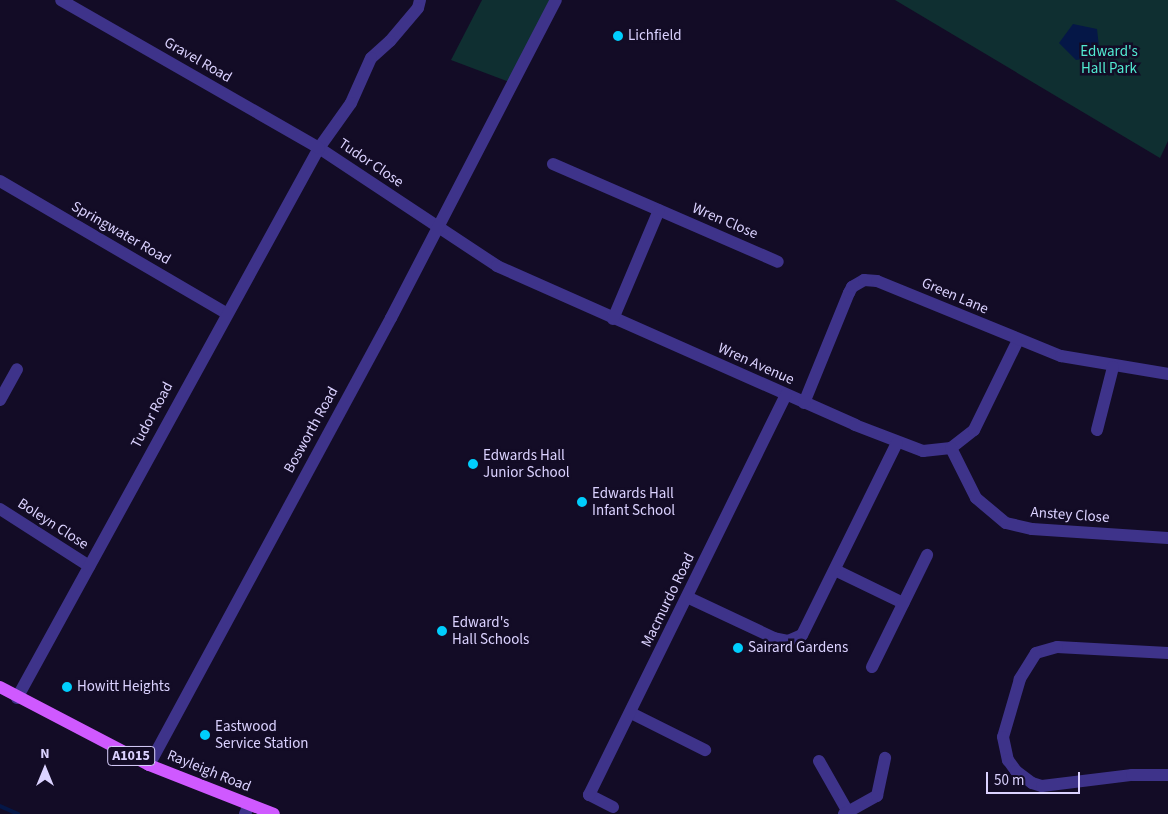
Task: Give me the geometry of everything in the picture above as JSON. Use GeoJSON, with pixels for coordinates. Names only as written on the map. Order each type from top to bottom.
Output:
{"type":"FeatureCollection","features":[{"type":"Feature","properties":{"kind":"main road","name":"Rayleigh Road"},"geometry":{"type":"LineString","coordinates":[[0,687],[17,698],[149,765],[247,809],[274,814]]}},
{"type":"Feature","properties":{"kind":"street","name":"Gravel Road"},"geometry":{"type":"LineString","coordinates":[[61,0],[319,148]]}},
{"type":"Feature","properties":{"kind":"street","name":"Tudor Close"},"geometry":{"type":"LineString","coordinates":[[420,0],[418,8],[369,62],[351,104],[319,148],[439,228]]}},
{"type":"Feature","properties":{"kind":"street","name":"Bosworth Road"},"geometry":{"type":"LineString","coordinates":[[149,765],[439,228],[556,0]]}},
{"type":"Feature","properties":{"kind":"street","name":"Tudor Road"},"geometry":{"type":"LineString","coordinates":[[17,698],[226,313],[319,148]]}},
{"type":"Feature","properties":{"kind":"street","name":"Wren Close"},"geometry":{"type":"LineString","coordinates":[[553,164],[778,262]]}},
{"type":"Feature","properties":{"kind":"street","name":"Springwater Road"},"geometry":{"type":"LineString","coordinates":[[0,181],[226,313]]}},
{"type":"Feature","properties":{"kind":"street"},"geometry":{"type":"LineString","coordinates":[[613,318],[659,210]]}},
{"type":"Feature","properties":{"kind":"street","name":"Wren Avenue"},"geometry":{"type":"LineString","coordinates":[[439,228],[497,266],[896,443],[923,451],[951,448]]}},
{"type":"Feature","properties":{"kind":"street","name":"Green Lane"},"geometry":{"type":"LineString","coordinates":[[804,403],[849,293],[852,287],[864,280],[876,281],[1061,356],[1113,367],[1168,374]]}},
{"type":"Feature","properties":{"kind":"street"},"geometry":{"type":"LineString","coordinates":[[951,448],[968,437],[981,420],[1018,340]]}},
{"type":"Feature","properties":{"kind":"street"},"geometry":{"type":"LineString","coordinates":[[1096,430],[1113,367]]}},
{"type":"Feature","properties":{"kind":"street"},"geometry":{"type":"LineString","coordinates":[[0,400],[17,369]]}},
{"type":"Feature","properties":{"kind":"street","name":"Macmurdo Road"},"geometry":{"type":"LineString","coordinates":[[613,807],[589,795],[786,395]]}},
{"type":"Feature","properties":{"kind":"street"},"geometry":{"type":"LineString","coordinates":[[687,597],[774,638],[794,640],[806,630],[896,443]]}},
{"type":"Feature","properties":{"kind":"street","name":"Anstey Close"},"geometry":{"type":"LineString","coordinates":[[951,448],[976,498],[1006,523],[1032,530],[1168,538]]}},
{"type":"Feature","properties":{"kind":"street","name":"Boleyn Close"},"geometry":{"type":"LineString","coordinates":[[0,509],[89,566]]}},
{"type":"Feature","properties":{"kind":"street"},"geometry":{"type":"LineString","coordinates":[[872,667],[927,555]]}},
{"type":"Feature","properties":{"kind":"street"},"geometry":{"type":"LineString","coordinates":[[835,570],[903,603]]}},
{"type":"Feature","properties":{"kind":"street"},"geometry":{"type":"LineString","coordinates":[[1168,653],[1057,647],[1036,654],[1020,680],[1003,737],[1008,760],[1016,771],[1032,783],[1042,786],[1132,775],[1168,775]]}},
{"type":"Feature","properties":{"kind":"street"},"geometry":{"type":"LineString","coordinates":[[631,713],[705,750]]}},
{"type":"Feature","properties":{"kind":"street"},"geometry":{"type":"LineString","coordinates":[[819,761],[846,813],[864,810],[879,793],[885,758]]}},
{"type":"Feature","properties":{"kind":"green space"},"geometry":{"type":"Polygon","coordinates":[[[482,0],[556,0],[512,83],[451,60],[482,0]]]}},
{"type":"Feature","properties":{"kind":"green space","name":"Edward's Hall Park"},"geometry":{"type":"Polygon","coordinates":[[[895,0],[1168,0],[1168,141],[1160,158],[895,0]]]}},
{"type":"Feature","properties":{"kind":"water"},"geometry":{"type":"Polygon","coordinates":[[[1073,24],[1097,29],[1100,56],[1076,60],[1059,43],[1073,24]]]}},
{"type":"Feature","properties":{"kind":"waterway"},"geometry":{"type":"LineString","coordinates":[[0,806],[18,814]]}},
{"type":"Feature","properties":{"kind":"place","name":"Lichfield"},"geometry":{"type":"Point","coordinates":[618,36]}},
{"type":"Feature","properties":{"kind":"place","name":"Edwards Hall Junior School"},"geometry":{"type":"Point","coordinates":[473,464]}},
{"type":"Feature","properties":{"kind":"place","name":"Edwards Hall Infant School"},"geometry":{"type":"Point","coordinates":[582,502]}},
{"type":"Feature","properties":{"kind":"place","name":"Edward's Hall Schools"},"geometry":{"type":"Point","coordinates":[442,631]}},
{"type":"Feature","properties":{"kind":"place","name":"Sairard Gardens"},"geometry":{"type":"Point","coordinates":[738,648]}},
{"type":"Feature","properties":{"kind":"place","name":"Howitt Heights"},"geometry":{"type":"Point","coordinates":[67,687]}},
{"type":"Feature","properties":{"kind":"place","name":"Eastwood Service Station"},"geometry":{"type":"Point","coordinates":[205,735]}}]}
